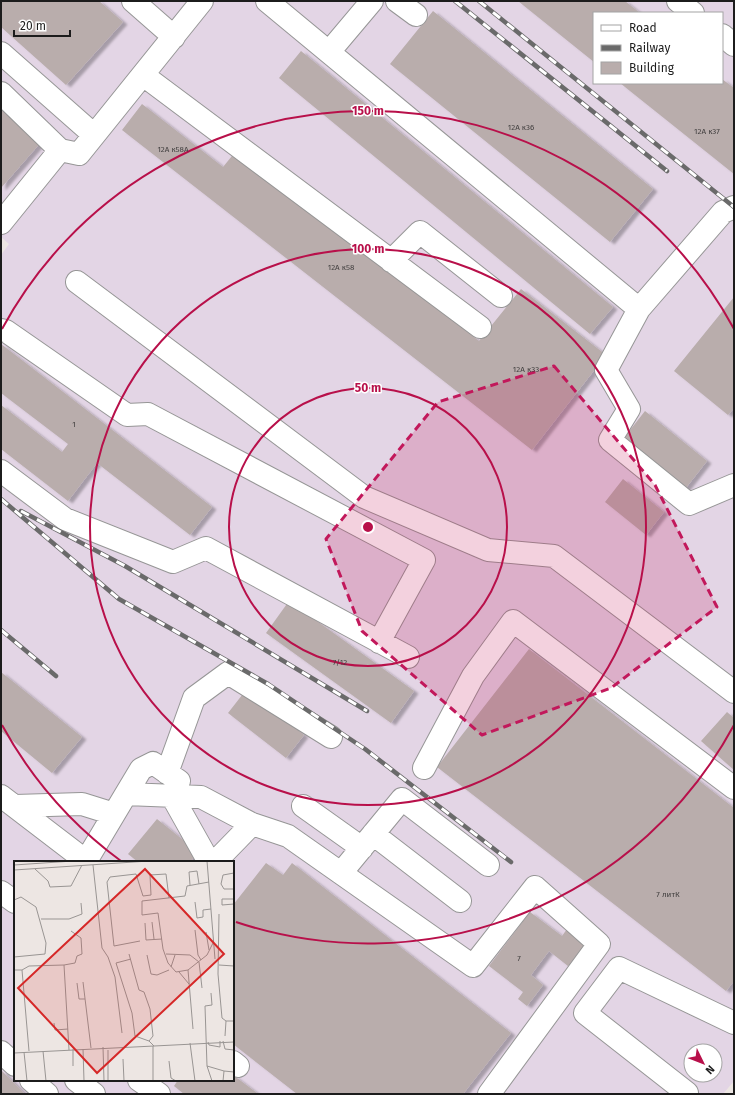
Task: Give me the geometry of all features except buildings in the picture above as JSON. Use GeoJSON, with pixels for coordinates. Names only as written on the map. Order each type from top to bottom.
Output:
{"type":"FeatureCollection","features":[{"type":"Feature","properties":{"kind":"lane"},"geometry":{"type":"LineString","coordinates":[[133,1],[174,37]]}},
{"type":"Feature","properties":{"kind":"lane"},"geometry":{"type":"LineString","coordinates":[[1,93],[60,150],[79,154],[202,1]]}},
{"type":"Feature","properties":{"kind":"lane"},"geometry":{"type":"LineString","coordinates":[[267,1],[639,309]]}},
{"type":"Feature","properties":{"kind":"lane"},"geometry":{"type":"LineString","coordinates":[[329,52],[372,1]]}},
{"type":"Feature","properties":{"kind":"lane"},"geometry":{"type":"LineString","coordinates":[[397,1],[416,15]]}},
{"type":"Feature","properties":{"kind":"lane"},"geometry":{"type":"LineString","coordinates":[[678,1],[692,12]]}},
{"type":"Feature","properties":{"kind":"lane"},"geometry":{"type":"LineString","coordinates":[[723,36],[734,45]]}},
{"type":"Feature","properties":{"kind":"lane"},"geometry":{"type":"LineString","coordinates":[[1,53],[94,135]]}},
{"type":"Feature","properties":{"kind":"lane"},"geometry":{"type":"LineString","coordinates":[[143,75],[480,327]]}},
{"type":"Feature","properties":{"kind":"lane"},"geometry":{"type":"LineString","coordinates":[[1,223],[60,150]]}},
{"type":"Feature","properties":{"kind":"lane"},"geometry":{"type":"LineString","coordinates":[[734,207],[723,212],[639,309],[606,370],[629,409],[610,440],[689,504],[734,485]]}},
{"type":"Feature","properties":{"kind":"lane"},"geometry":{"type":"LineString","coordinates":[[391,261],[420,232],[501,296]]}},
{"type":"Feature","properties":{"kind":"lane"},"geometry":{"type":"LineString","coordinates":[[77,282],[364,497],[488,550],[554,556],[734,692]]}},
{"type":"Feature","properties":{"kind":"lane"},"geometry":{"type":"LineString","coordinates":[[1,330],[6,330],[127,415],[148,414],[424,560],[379,642]]}},
{"type":"Feature","properties":{"kind":"lane"},"geometry":{"type":"LineString","coordinates":[[1,471],[65,519],[173,562],[206,548],[408,657]]}},
{"type":"Feature","properties":{"kind":"lane"},"geometry":{"type":"LineString","coordinates":[[424,768],[473,676],[513,621],[734,788]]}},
{"type":"Feature","properties":{"kind":"lane"},"geometry":{"type":"LineString","coordinates":[[167,773],[194,698],[228,673],[331,737]]}},
{"type":"Feature","properties":{"kind":"lane"},"geometry":{"type":"LineString","coordinates":[[86,861],[141,769],[153,763],[200,797],[252,824],[288,836],[473,966],[535,887],[599,944],[499,1090]]}},
{"type":"Feature","properties":{"kind":"lane"},"geometry":{"type":"LineString","coordinates":[[126,794],[200,797]]}},
{"type":"Feature","properties":{"kind":"lane"},"geometry":{"type":"LineString","coordinates":[[172,796],[208,861]]}},
{"type":"Feature","properties":{"kind":"lane"},"geometry":{"type":"LineString","coordinates":[[341,873],[402,799],[488,865]]}},
{"type":"Feature","properties":{"kind":"lane"},"geometry":{"type":"LineString","coordinates":[[8,801],[82,804],[114,814]]}},
{"type":"Feature","properties":{"kind":"lane"},"geometry":{"type":"LineString","coordinates":[[8,801],[84,861]]}},
{"type":"Feature","properties":{"kind":"lane"},"geometry":{"type":"LineString","coordinates":[[303,806],[367,841],[460,901]]}},
{"type":"Feature","properties":{"kind":"lane"},"geometry":{"type":"LineString","coordinates":[[216,861],[252,824]]}},
{"type":"Feature","properties":{"kind":"lane"},"geometry":{"type":"LineString","coordinates":[[1,892],[14,901]]}},
{"type":"Feature","properties":{"kind":"lane"},"geometry":{"type":"LineString","coordinates":[[686,1094],[585,1013],[619,968],[734,1023]]}},
{"type":"Feature","properties":{"kind":"lane"},"geometry":{"type":"LineString","coordinates":[[1,1052],[14,1064]]}},
{"type":"Feature","properties":{"kind":"lane"},"geometry":{"type":"LineString","coordinates":[[33,1081],[47,1094]]}},
{"type":"Feature","properties":{"kind":"lane"},"geometry":{"type":"LineString","coordinates":[[77,1081],[94,1094]]}},
{"type":"Feature","properties":{"kind":"lane"},"geometry":{"type":"LineString","coordinates":[[94,1081],[99,1094]]}},
{"type":"Feature","properties":{"kind":"lane"},"geometry":{"type":"LineString","coordinates":[[140,1081],[159,1094]]}},
{"type":"Feature","properties":{"kind":"highlighted area"},"geometry":{"type":"Polygon","coordinates":[[[554,366],[655,485],[717,607],[611,688],[482,735],[362,631],[326,539],[438,402],[554,366]]]}},
{"type":"Feature","properties":{"kind":"shaded area"},"geometry":{"type":"Polygon","coordinates":[[[1,1],[734,1],[734,1081],[723,1094],[1,1094],[1,255],[9,244],[1,237],[1,1]]]}},
{"type":"Feature","properties":{"kind":"railway"},"geometry":{"type":"LineString","coordinates":[[455,1],[667,171]]}},
{"type":"Feature","properties":{"kind":"railway"},"geometry":{"type":"LineString","coordinates":[[479,1],[734,207]]}},
{"type":"Feature","properties":{"kind":"railway"},"geometry":{"type":"LineString","coordinates":[[1,499],[119,599],[268,684],[365,749],[511,862]]}},
{"type":"Feature","properties":{"kind":"railway"},"geometry":{"type":"LineString","coordinates":[[21,511],[125,566],[367,711]]}},
{"type":"Feature","properties":{"kind":"railway"},"geometry":{"type":"LineString","coordinates":[[1,630],[56,676]]}}]}
